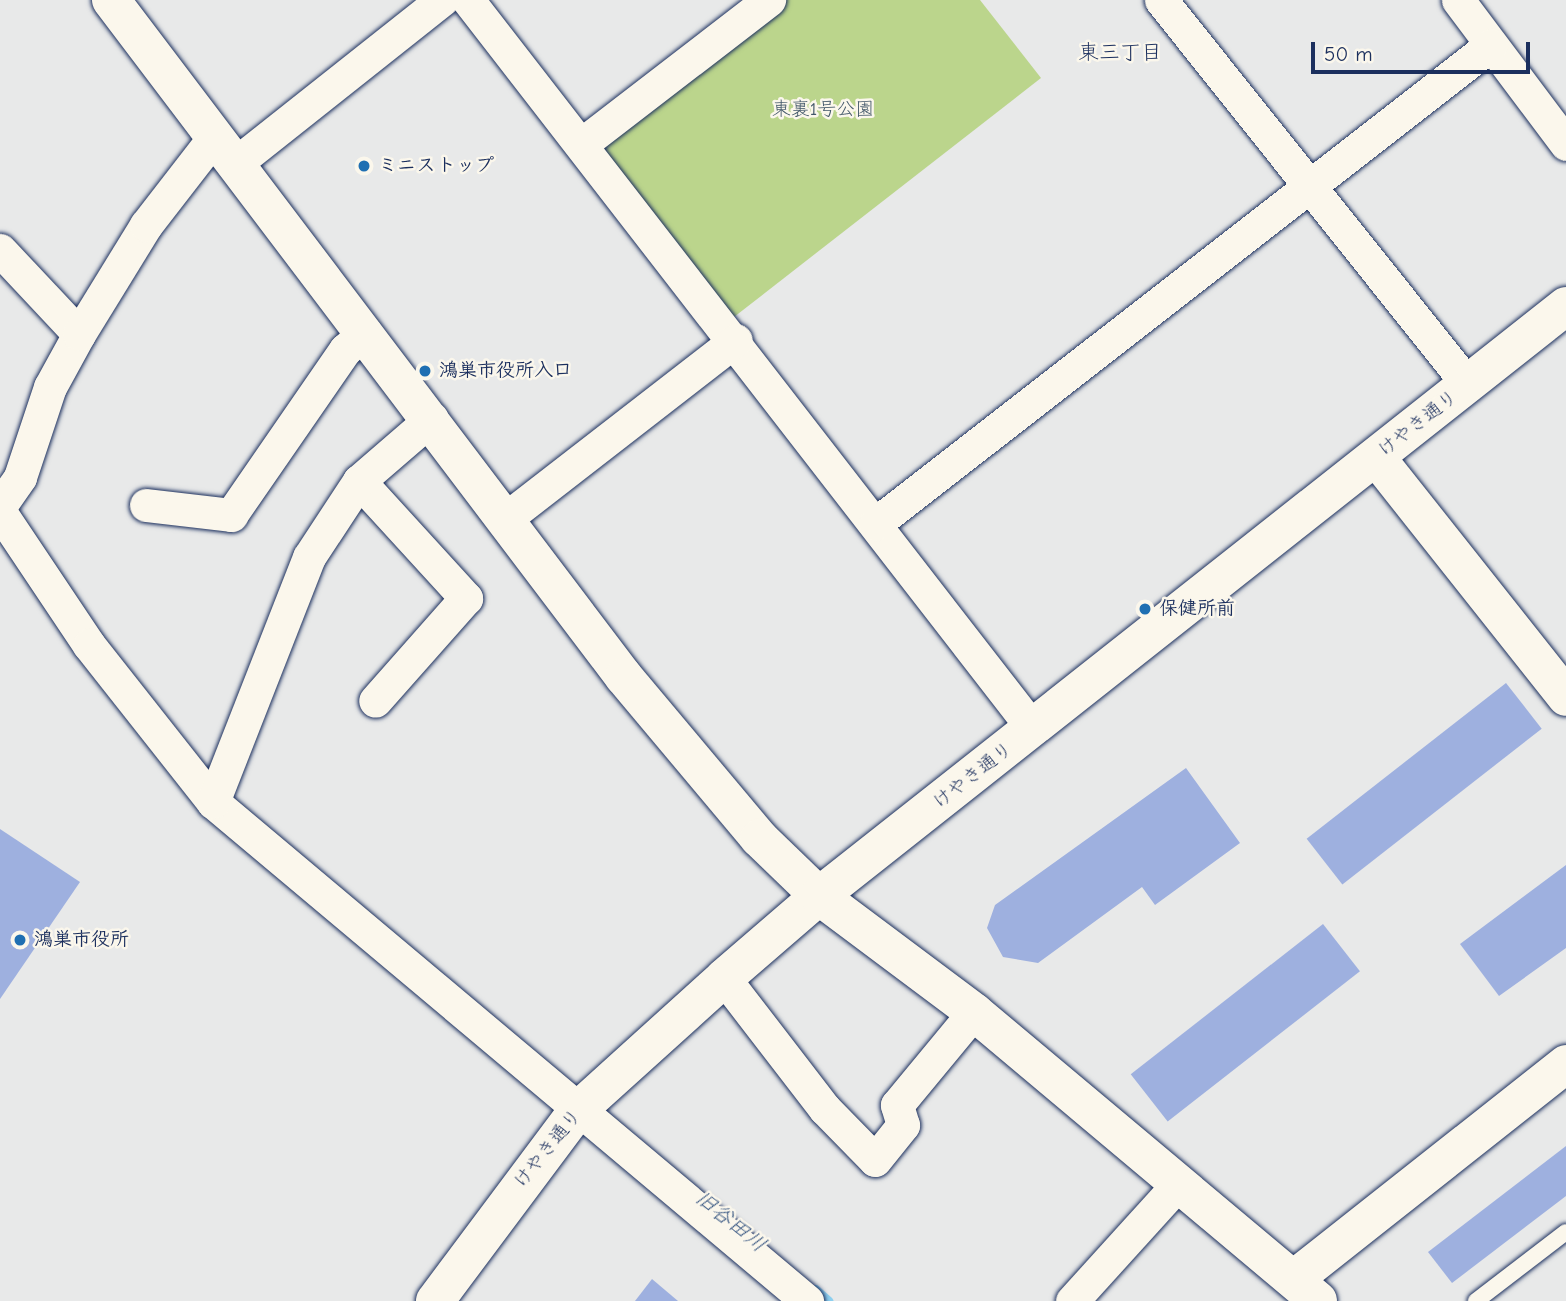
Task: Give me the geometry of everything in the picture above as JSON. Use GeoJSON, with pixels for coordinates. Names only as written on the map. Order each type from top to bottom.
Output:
{"type":"FeatureCollection","features":[{"type":"Feature","properties":{"kind":"street"},"geometry":{"type":"LineString","coordinates":[[111,0],[432,418],[624,677],[759,838],[819,896],[974,1012],[1306,1290],[1566,1064]]}},
{"type":"Feature","properties":{"kind":"street"},"geometry":{"type":"LineString","coordinates":[[0,506],[20,477],[50,387],[146,225],[225,150],[442,0]]}},
{"type":"Feature","properties":{"kind":"street"},"geometry":{"type":"LineString","coordinates":[[468,0],[736,340],[1033,729]]}},
{"type":"Feature","properties":{"kind":"street"},"geometry":{"type":"LineString","coordinates":[[583,143],[769,0]]}},
{"type":"Feature","properties":{"kind":"street"},"geometry":{"type":"LineString","coordinates":[[1161,0],[1468,385]]}},
{"type":"Feature","properties":{"kind":"street"},"geometry":{"type":"LineString","coordinates":[[1458,0],[1566,144]]}},
{"type":"Feature","properties":{"kind":"street"},"geometry":{"type":"LineString","coordinates":[[875,524],[1491,45]]}},
{"type":"Feature","properties":{"kind":"street"},"geometry":{"type":"LineString","coordinates":[[0,250],[79,334]]}},
{"type":"Feature","properties":{"kind":"street","name":"けやき通り"},"geometry":{"type":"LineString","coordinates":[[435,1301],[577,1111],[723,978],[819,896],[1566,306]]}},
{"type":"Feature","properties":{"kind":"street"},"geometry":{"type":"LineString","coordinates":[[146,505],[231,515],[345,350],[365,332]]}},
{"type":"Feature","properties":{"kind":"street"},"geometry":{"type":"LineString","coordinates":[[505,519],[736,340]]}},
{"type":"Feature","properties":{"kind":"street"},"geometry":{"type":"LineString","coordinates":[[213,802],[309,557],[359,481],[432,418]]}},
{"type":"Feature","properties":{"kind":"street"},"geometry":{"type":"LineString","coordinates":[[1376,457],[1566,697]]}},
{"type":"Feature","properties":{"kind":"street"},"geometry":{"type":"LineString","coordinates":[[359,481],[466,598],[375,701]]}},
{"type":"Feature","properties":{"kind":"street"},"geometry":{"type":"LineString","coordinates":[[0,512],[89,645],[213,802],[577,1111],[807,1301]]}},
{"type":"Feature","properties":{"kind":"street"},"geometry":{"type":"LineString","coordinates":[[723,978],[825,1108],[876,1160],[903,1125],[897,1105],[974,1012]]}},
{"type":"Feature","properties":{"kind":"street"},"geometry":{"type":"LineString","coordinates":[[1072,1301],[1179,1183]]}},
{"type":"Feature","properties":{"kind":"lane"},"geometry":{"type":"LineString","coordinates":[[1476,1301],[1566,1231]]}},
{"type":"Feature","properties":{"kind":"green space","name":"東裏1号公園"},"geometry":{"type":"Polygon","coordinates":[[[785,0],[980,0],[1041,78],[734,317],[603,155],[605,143],[785,0]]]}},
{"type":"Feature","properties":{"kind":"building"},"geometry":{"type":"Polygon","coordinates":[[[1506,683],[1542,729],[1342,884],[1307,839],[1506,683]]]}},
{"type":"Feature","properties":{"kind":"building"},"geometry":{"type":"Polygon","coordinates":[[[1186,768],[1240,843],[1155,905],[1142,887],[1038,963],[1003,957],[987,928],[995,905],[1186,768]]]}},
{"type":"Feature","properties":{"kind":"building","name":"鴻巣市役所"},"geometry":{"type":"Polygon","coordinates":[[[0,829],[80,882],[0,999],[0,829]]]}},
{"type":"Feature","properties":{"kind":"building"},"geometry":{"type":"Polygon","coordinates":[[[1566,865],[1566,948],[1499,996],[1460,944],[1566,865]]]}},
{"type":"Feature","properties":{"kind":"building"},"geometry":{"type":"Polygon","coordinates":[[[1323,924],[1360,971],[1168,1122],[1131,1074],[1323,924]]]}},
{"type":"Feature","properties":{"kind":"building"},"geometry":{"type":"Polygon","coordinates":[[[1566,1146],[1566,1196],[1452,1283],[1428,1252],[1566,1146]]]}},
{"type":"Feature","properties":{"kind":"building"},"geometry":{"type":"Polygon","coordinates":[[[652,1279],[678,1301],[635,1301],[652,1279]]]}},
{"type":"Feature","properties":{"kind":"waterway","name":"旧谷田川"},"geometry":{"type":"LineString","coordinates":[[815,1289],[829,1301]]}},
{"type":"Feature","properties":{"kind":"place","name":"ミニストップ"},"geometry":{"type":"Point","coordinates":[364,166]}},
{"type":"Feature","properties":{"kind":"place","name":"鴻巣市役所入口"},"geometry":{"type":"Point","coordinates":[425,371]}},
{"type":"Feature","properties":{"kind":"place","name":"保健所前"},"geometry":{"type":"Point","coordinates":[1145,609]}},
{"type":"Feature","properties":{"kind":"place","name":"鴻巣市役所"},"geometry":{"type":"Point","coordinates":[20,940]}},
{"type":"Feature","properties":{"kind":"district","name":"東三丁目"},"geometry":{"type":"Point","coordinates":[1120,52]}}]}
